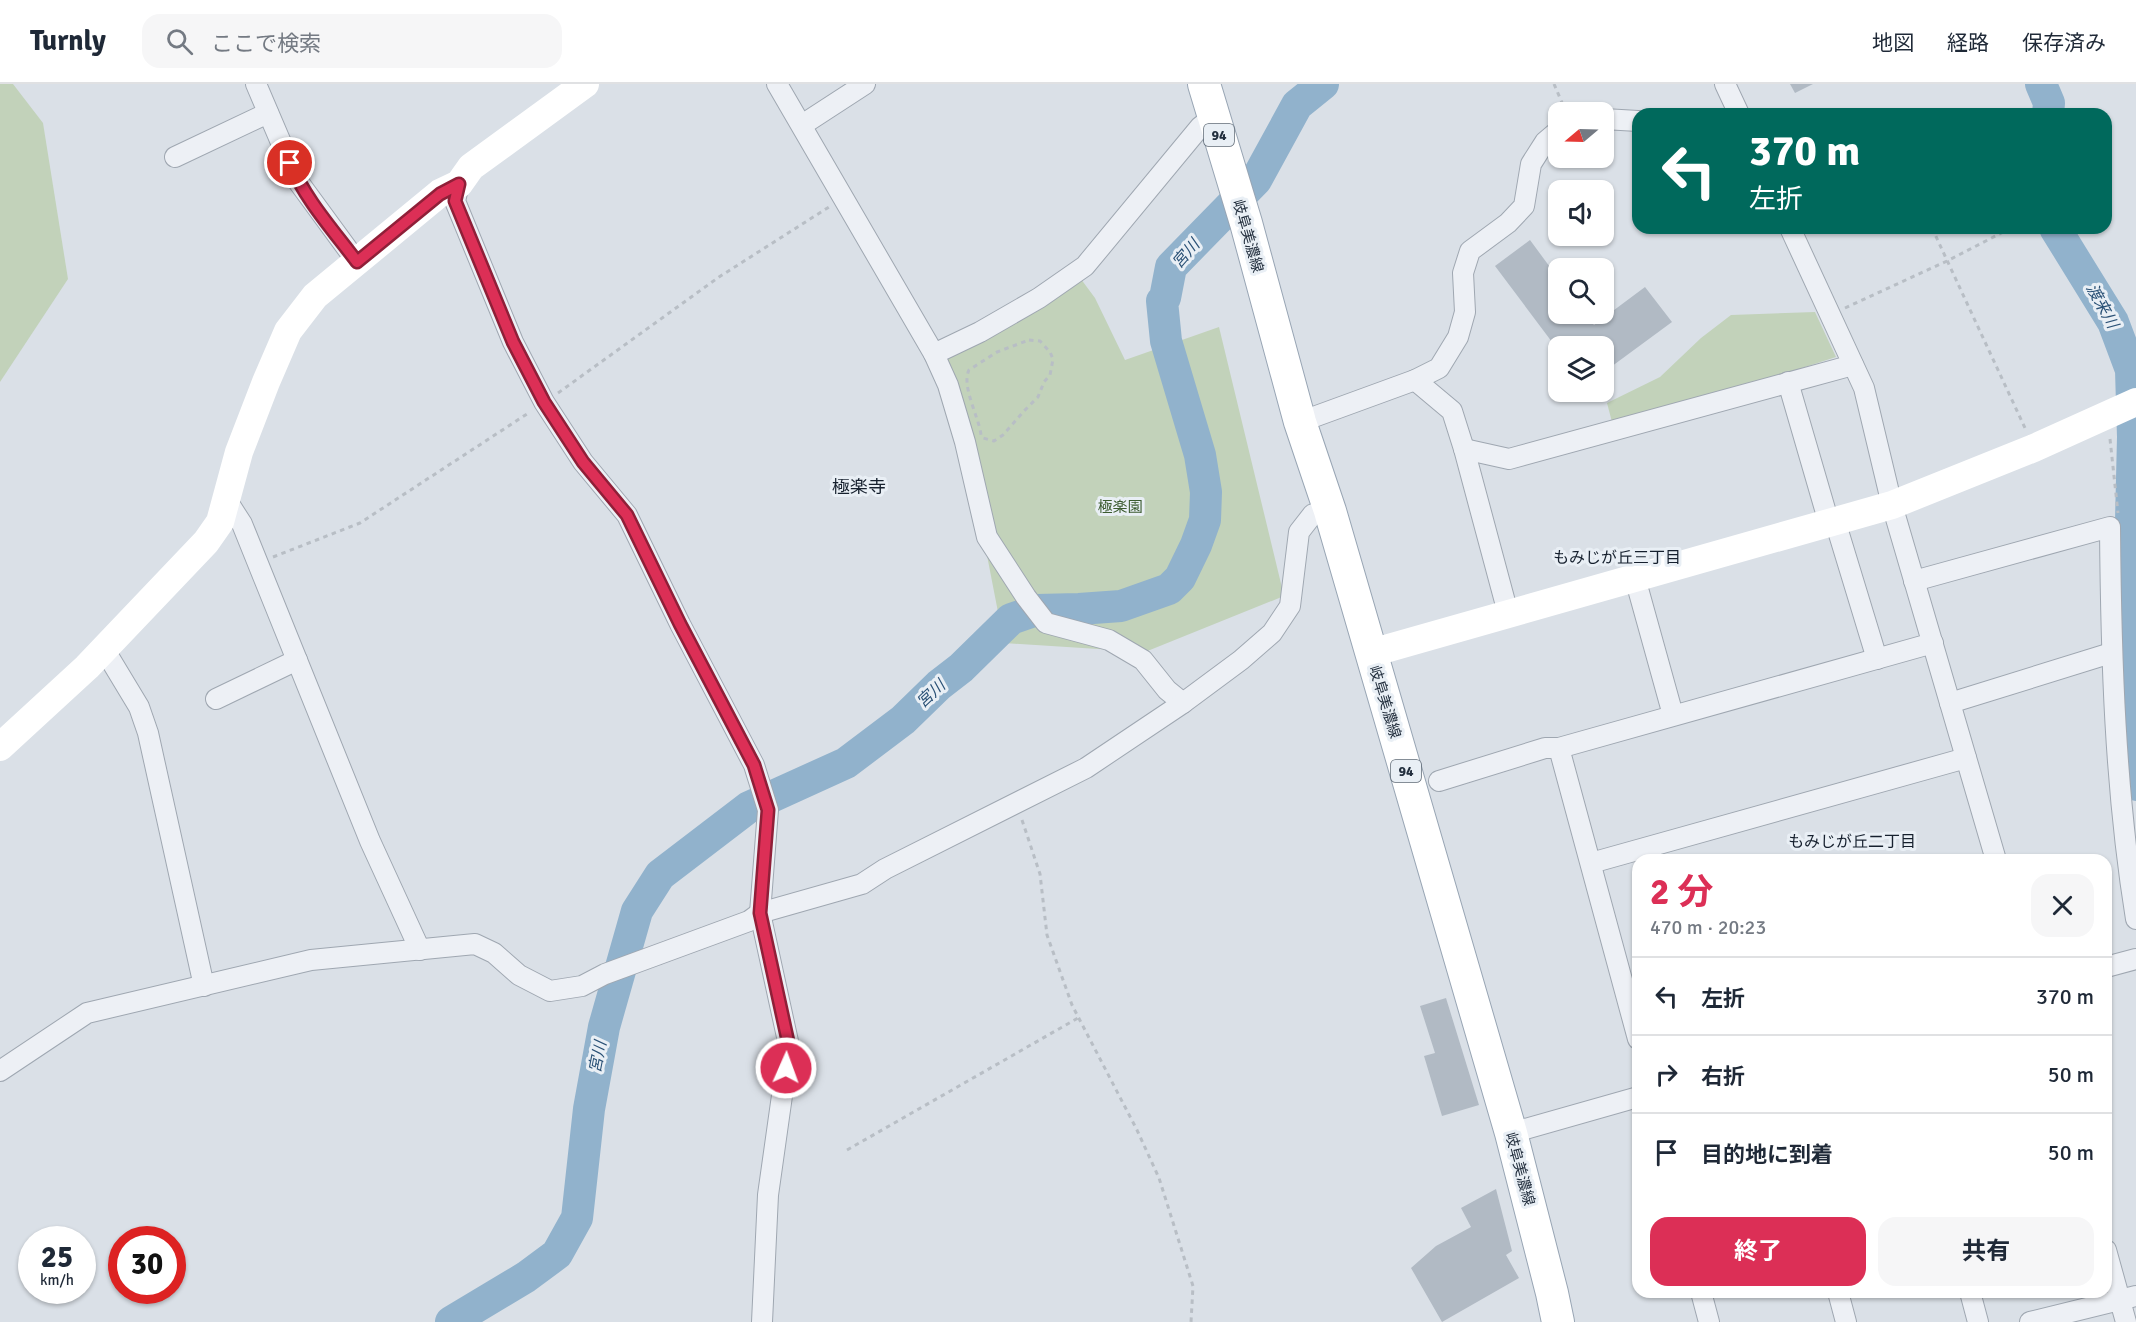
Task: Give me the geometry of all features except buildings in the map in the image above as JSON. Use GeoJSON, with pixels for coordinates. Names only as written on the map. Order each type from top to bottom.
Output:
{"type":"FeatureCollection","features":[{"type":"Feature","properties":{"kind":"main road","name":"岐阜美濃線"},"geometry":{"type":"LineString","coordinates":[[1204,84],[1246,223],[1300,422],[1330,511],[1511,1133],[1558,1322]]}},
{"type":"Feature","properties":{"kind":"street"},"geometry":{"type":"LineString","coordinates":[[256,84],[297,180],[357,262]]}},
{"type":"Feature","properties":{"kind":"street"},"geometry":{"type":"LineString","coordinates":[[585,84],[471,167],[459,184],[455,201],[513,342],[544,402],[583,462],[627,515],[680,624],[754,765],[768,810],[760,913],[789,1046],[768,1195],[762,1322]]}},
{"type":"Feature","properties":{"kind":"street"},"geometry":{"type":"LineString","coordinates":[[777,84],[934,354],[948,386],[967,451],[987,537],[1026,597],[1046,623],[1109,640],[1143,660],[1167,690],[1183,703]]}},
{"type":"Feature","properties":{"kind":"street"},"geometry":{"type":"LineString","coordinates":[[802,125],[865,84]]}},
{"type":"Feature","properties":{"kind":"street"},"geometry":{"type":"LineString","coordinates":[[1725,84],[1736,108]]}},
{"type":"Feature","properties":{"kind":"street"},"geometry":{"type":"LineString","coordinates":[[175,157],[268,113]]}},
{"type":"Feature","properties":{"kind":"street"},"geometry":{"type":"LineString","coordinates":[[934,354],[980,332],[1039,298],[1085,266],[1200,127],[1214,116]]}},
{"type":"Feature","properties":{"kind":"street"},"geometry":{"type":"LineString","coordinates":[[1614,120],[1632,121]]}},
{"type":"Feature","properties":{"kind":"street"},"geometry":{"type":"LineString","coordinates":[[1300,422],[1415,380],[1439,368],[1458,337],[1465,312],[1463,273],[1470,251],[1508,223],[1524,206],[1531,164],[1548,139]]}},
{"type":"Feature","properties":{"kind":"street"},"geometry":{"type":"LineString","coordinates":[[0,747],[87,667],[206,542],[220,522],[239,452],[266,382],[288,331],[315,296],[440,194],[459,184]]}},
{"type":"Feature","properties":{"kind":"street"},"geometry":{"type":"LineString","coordinates":[[1793,234],[1853,365],[1869,406],[1892,505],[1994,854]]}},
{"type":"Feature","properties":{"kind":"street"},"geometry":{"type":"LineString","coordinates":[[1464,449],[1509,459],[1853,365]]}},
{"type":"Feature","properties":{"kind":"street"},"geometry":{"type":"LineString","coordinates":[[1415,380],[1452,411],[1508,613]]}},
{"type":"Feature","properties":{"kind":"street"},"geometry":{"type":"LineString","coordinates":[[1788,382],[1877,659]]}},
{"type":"Feature","properties":{"kind":"street"},"geometry":{"type":"LineString","coordinates":[[1371,653],[1892,505],[2034,448],[2117,410]]}},
{"type":"Feature","properties":{"kind":"street"},"geometry":{"type":"LineString","coordinates":[[226,499],[242,524],[370,841],[420,950]]}},
{"type":"Feature","properties":{"kind":"street"},"geometry":{"type":"LineString","coordinates":[[0,1071],[87,1013],[311,960],[475,944],[494,953],[519,975],[550,991],[582,986],[605,974],[749,921],[760,913],[862,884],[885,870],[1086,768],[1183,703],[1241,660],[1272,633],[1290,606],[1299,532],[1313,514],[1330,511]]}},
{"type":"Feature","properties":{"kind":"street"},"geometry":{"type":"LineString","coordinates":[[1914,581],[2110,527],[2111,653],[2125,852],[2136,919]]}},
{"type":"Feature","properties":{"kind":"street"},"geometry":{"type":"LineString","coordinates":[[1635,578],[1673,715]]}},
{"type":"Feature","properties":{"kind":"street"},"geometry":{"type":"LineString","coordinates":[[1439,781],[1545,748],[1559,748],[1933,643]]}},
{"type":"Feature","properties":{"kind":"street"},"geometry":{"type":"LineString","coordinates":[[104,649],[139,707],[148,734],[204,986]]}},
{"type":"Feature","properties":{"kind":"street"},"geometry":{"type":"LineString","coordinates":[[1950,703],[2111,653]]}},
{"type":"Feature","properties":{"kind":"street"},"geometry":{"type":"LineString","coordinates":[[216,699],[297,660]]}},
{"type":"Feature","properties":{"kind":"street"},"geometry":{"type":"LineString","coordinates":[[1559,748],[1591,863],[1630,976],[1632,992]]}},
{"type":"Feature","properties":{"kind":"street"},"geometry":{"type":"LineString","coordinates":[[1591,863],[1966,758]]}},
{"type":"Feature","properties":{"kind":"street"},"geometry":{"type":"LineString","coordinates":[[2112,965],[2136,959]]}},
{"type":"Feature","properties":{"kind":"street"},"geometry":{"type":"LineString","coordinates":[[1511,1133],[1632,1099]]}},
{"type":"Feature","properties":{"kind":"street"},"geometry":{"type":"LineString","coordinates":[[2112,1263],[2128,1298],[2126,1322]]}},
{"type":"Feature","properties":{"kind":"street"},"geometry":{"type":"LineString","coordinates":[[1703,1298],[1709,1322]]}},
{"type":"Feature","properties":{"kind":"street"},"geometry":{"type":"LineString","coordinates":[[1840,1298],[1846,1322]]}},
{"type":"Feature","properties":{"kind":"street"},"geometry":{"type":"LineString","coordinates":[[1972,1298],[1978,1322]]}},
{"type":"Feature","properties":{"kind":"street"},"geometry":{"type":"LineString","coordinates":[[2030,1322],[2128,1298]]}},
{"type":"Feature","properties":{"kind":"path"},"geometry":{"type":"LineString","coordinates":[[1554,84],[1562,102]]}},
{"type":"Feature","properties":{"kind":"path"},"geometry":{"type":"LineString","coordinates":[[258,563],[360,523],[544,402],[719,277],[843,198]]}},
{"type":"Feature","properties":{"kind":"path"},"geometry":{"type":"LineString","coordinates":[[1935,234],[2034,448]]}},
{"type":"Feature","properties":{"kind":"path"},"geometry":{"type":"LineString","coordinates":[[1829,315],[1947,261],[1999,234]]}},
{"type":"Feature","properties":{"kind":"path"},"geometry":{"type":"LineString","coordinates":[[1029,340],[1040,341],[1053,359],[1050,375],[1044,382],[1038,397],[999,439],[994,441],[983,438],[981,435],[968,389],[969,370],[1010,346],[1029,340]]}},
{"type":"Feature","properties":{"kind":"path"},"geometry":{"type":"LineString","coordinates":[[2110,527],[2118,516],[2110,435],[2117,410]]}},
{"type":"Feature","properties":{"kind":"path"},"geometry":{"type":"LineString","coordinates":[[1016,805],[1040,874],[1047,934],[1072,1005],[1137,1130],[1159,1178],[1193,1286],[1191,1322]]}},
{"type":"Feature","properties":{"kind":"path"},"geometry":{"type":"LineString","coordinates":[[847,1150],[1078,1018]]}},
{"type":"Feature","properties":{"kind":"green space"},"geometry":{"type":"Polygon","coordinates":[[[0,84],[13,84],[43,123],[68,279],[0,382],[0,84]]]}},
{"type":"Feature","properties":{"kind":"green space","name":"極楽園"},"geometry":{"type":"Polygon","coordinates":[[[1075,271],[1095,298],[1125,360],[1219,327],[1284,596],[1145,652],[1004,643],[965,442],[934,354],[1075,271]]]}},
{"type":"Feature","properties":{"kind":"green space"},"geometry":{"type":"Polygon","coordinates":[[[1815,312],[1836,357],[1765,380],[1612,422],[1607,403],[1614,402],[1614,400],[1660,377],[1701,338],[1731,315],[1815,312]]]}},
{"type":"Feature","properties":{"kind":"waterway","name":"宮川"},"geometry":{"type":"LineString","coordinates":[[451,1322],[526,1277],[557,1254],[577,1218],[589,1109],[604,1027],[637,911],[660,875],[749,807],[846,763],[903,720],[1011,619],[1037,610],[1121,606],[1169,589],[1180,578],[1205,520],[1206,492],[1200,455],[1166,341],[1162,301],[1165,298],[1171,267],[1256,180],[1297,105],[1323,84]]}},
{"type":"Feature","properties":{"kind":"waterway","name":"渡来川"},"geometry":{"type":"LineString","coordinates":[[2041,84],[2049,103],[2049,108]]}},
{"type":"Feature","properties":{"kind":"waterway","name":"渡来川"},"geometry":{"type":"LineString","coordinates":[[2059,234],[2113,322],[2131,370],[2133,437],[2126,733],[2136,785]]}},
{"type":"Feature","properties":{"kind":"district","name":"極楽寺"},"geometry":{"type":"Point","coordinates":[859,487]}},
{"type":"Feature","properties":{"kind":"district","name":"もみじが丘三丁目"},"geometry":{"type":"Point","coordinates":[1617,558]}},
{"type":"Feature","properties":{"kind":"district","name":"もみじが丘二丁目"},"geometry":{"type":"Point","coordinates":[1852,842]}},
{"type":"Feature","properties":{"kind":"route"},"geometry":{"type":"LineString","coordinates":[[290,163],[308,197],[357,262],[440,194],[459,184],[455,201],[513,342],[544,402],[583,462],[627,515],[680,624],[754,765],[768,810],[760,913],[789,1046],[786,1068]]}}]}
